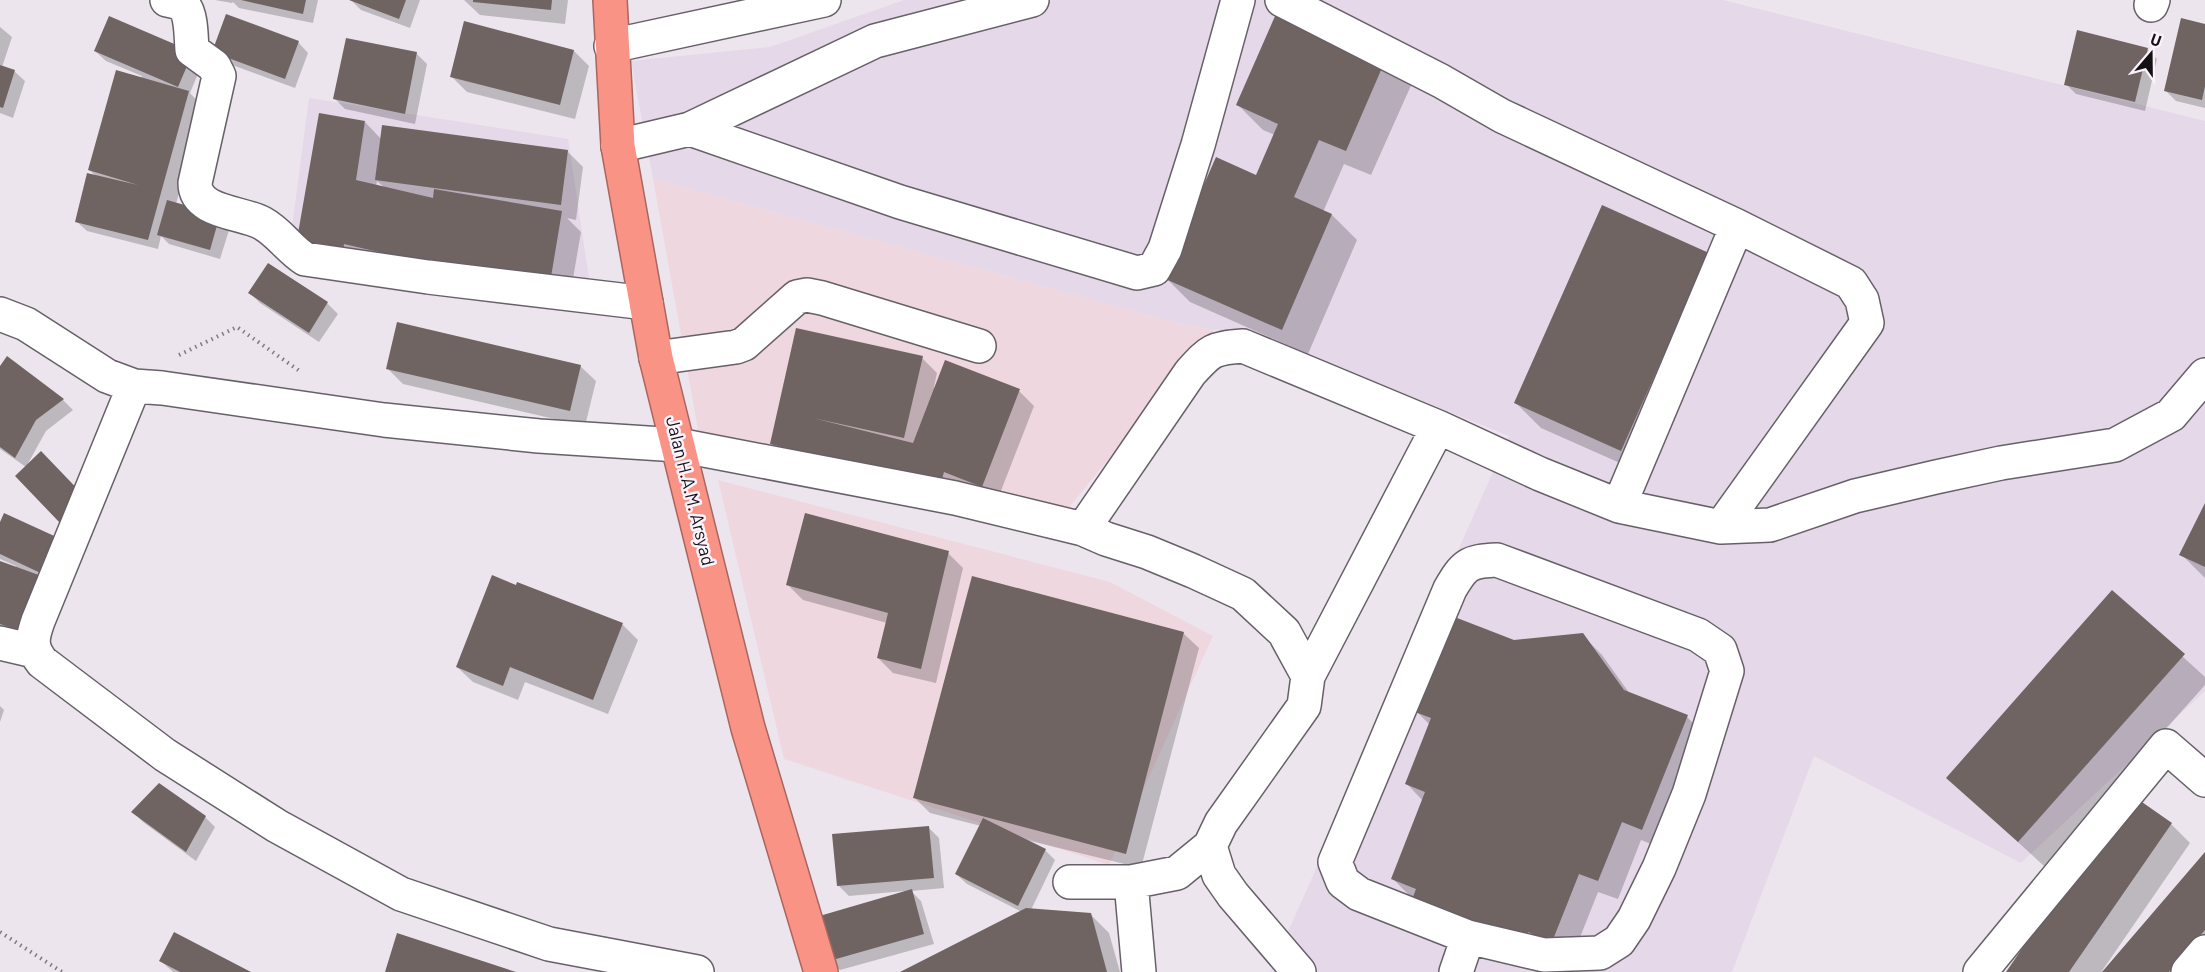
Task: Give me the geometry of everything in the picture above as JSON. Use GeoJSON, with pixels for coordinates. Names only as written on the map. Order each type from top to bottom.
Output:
{"type":"FeatureCollection","features":[{"type":"Feature","properties":{"kind":"highway","name":"Jalan H.A.M. Arsyad"},"geometry":{"type":"LineString","coordinates":[[610,0],[618,147],[656,358],[748,728],[821,972]]}},
{"type":"Feature","properties":{"kind":"street"},"geometry":{"type":"LineString","coordinates":[[167,0],[185,7],[188,13],[192,50],[214,66],[219,76],[195,183],[195,192],[198,197],[225,212],[263,223],[296,254],[305,259],[428,277],[646,303]]}},
{"type":"Feature","properties":{"kind":"street"},"geometry":{"type":"LineString","coordinates":[[611,46],[824,0]]}},
{"type":"Feature","properties":{"kind":"street"},"geometry":{"type":"LineString","coordinates":[[618,147],[690,129],[875,41],[1032,0]]}},
{"type":"Feature","properties":{"kind":"street"},"geometry":{"type":"LineString","coordinates":[[690,129],[900,202],[1137,273],[1154,269],[1165,249],[1198,145],[1238,0]]}},
{"type":"Feature","properties":{"kind":"street"},"geometry":{"type":"LineString","coordinates":[[1282,0],[1441,81],[1502,116],[1737,226],[1851,283],[1862,300],[1868,323],[1720,527]]}},
{"type":"Feature","properties":{"kind":"street"},"geometry":{"type":"LineString","coordinates":[[1619,506],[1737,226]]}},
{"type":"Feature","properties":{"kind":"street"},"geometry":{"type":"LineString","coordinates":[[656,358],[744,344],[797,297],[807,295],[979,346]]}},
{"type":"Feature","properties":{"kind":"street"},"geometry":{"type":"LineString","coordinates":[[0,314],[26,324],[107,376],[134,386],[162,388],[337,414],[539,436],[678,445],[955,498],[1083,529],[1147,552],[1243,594],[1284,632],[1308,676]]}},
{"type":"Feature","properties":{"kind":"street"},"geometry":{"type":"LineString","coordinates":[[1083,529],[1190,373],[1209,352],[1223,347],[1243,346],[1438,427],[1540,474],[1619,506],[1720,527],[1770,525],[1855,496],[1936,477],[2001,463],[2115,445],[2171,415],[2205,375]]}},
{"type":"Feature","properties":{"kind":"street"},"geometry":{"type":"LineString","coordinates":[[134,386],[32,638],[34,651],[42,662],[165,755],[277,826],[401,894],[549,944],[697,972]]}},
{"type":"Feature","properties":{"kind":"street"},"geometry":{"type":"LineString","coordinates":[[1070,882],[1131,882],[1177,873],[1210,846],[1221,823],[1304,706],[1308,676],[1438,427]]}},
{"type":"Feature","properties":{"kind":"street"},"geometry":{"type":"LineString","coordinates":[[1474,561],[1497,561],[1698,635],[1720,650],[1727,671],[1689,794],[1659,868],[1634,919],[1619,941],[1600,953],[1544,955],[1468,937],[1359,894],[1344,882],[1335,862],[1445,600],[1460,571],[1474,561]]}},
{"type":"Feature","properties":{"kind":"street"},"geometry":{"type":"LineString","coordinates":[[0,643],[34,651]]}},
{"type":"Feature","properties":{"kind":"street"},"geometry":{"type":"LineString","coordinates":[[1980,972],[2166,746],[2205,780]]}},
{"type":"Feature","properties":{"kind":"street"},"geometry":{"type":"LineString","coordinates":[[1210,846],[1223,882],[1270,941],[1299,972]]}},
{"type":"Feature","properties":{"kind":"street"},"geometry":{"type":"LineString","coordinates":[[1131,882],[1139,972]]}},
{"type":"Feature","properties":{"kind":"street"},"geometry":{"type":"LineString","coordinates":[[1456,972],[1468,937]]}},
{"type":"Feature","properties":{"kind":"street"},"geometry":{"type":"LineString","coordinates":[[2188,972],[2205,952]]}},
{"type":"Feature","properties":{"kind":"path"},"geometry":{"type":"LineString","coordinates":[[134,386],[184,352],[237,327],[309,378],[337,414]]}},
{"type":"Feature","properties":{"kind":"path"},"geometry":{"type":"LineString","coordinates":[[0,932],[62,972]]}},
{"type":"Feature","properties":{"kind":"shaded area"},"geometry":{"type":"Polygon","coordinates":[[[904,0],[1723,0],[2205,121],[2205,691],[2021,863],[1814,756],[1732,972],[1270,972],[1509,436],[1270,339],[1179,324],[653,179],[631,61],[770,47],[904,0]]]}},
{"type":"Feature","properties":{"kind":"shaded area"},"geometry":{"type":"Polygon","coordinates":[[[309,98],[568,139],[591,291],[290,242],[309,98]]]}},
{"type":"Feature","properties":{"kind":"shaded area"},"geometry":{"type":"Polygon","coordinates":[[[653,179],[1179,324],[1214,330],[1067,510],[699,435],[653,179]]]}},
{"type":"Feature","properties":{"kind":"shaded area"},"geometry":{"type":"Polygon","coordinates":[[[718,480],[1110,582],[1213,636],[1109,865],[784,759],[718,480]]]}},
{"type":"Feature","properties":{"kind":"building"},"geometry":{"type":"Polygon","coordinates":[[[241,0],[306,0],[303,14],[241,0]]]}},
{"type":"Feature","properties":{"kind":"building"},"geometry":{"type":"Polygon","coordinates":[[[349,0],[406,0],[399,19],[349,0]]]}},
{"type":"Feature","properties":{"kind":"building"},"geometry":{"type":"Polygon","coordinates":[[[473,0],[552,0],[551,10],[473,2],[473,0]]]}},
{"type":"Feature","properties":{"kind":"building"},"geometry":{"type":"Polygon","coordinates":[[[1279,7],[1388,54],[1346,151],[1319,140],[1294,197],[1332,214],[1282,330],[1163,278],[1216,157],[1256,175],[1278,124],[1236,105],[1279,7]]]}},
{"type":"Feature","properties":{"kind":"building"},"geometry":{"type":"Polygon","coordinates":[[[226,14],[299,41],[285,79],[212,52],[226,14]]]}},
{"type":"Feature","properties":{"kind":"building"},"geometry":{"type":"Polygon","coordinates":[[[109,16],[193,52],[178,87],[94,51],[109,16]]]}},
{"type":"Feature","properties":{"kind":"building"},"geometry":{"type":"Polygon","coordinates":[[[2181,18],[2205,24],[2205,86],[2202,100],[2164,91],[2181,18]]]}},
{"type":"Feature","properties":{"kind":"building"},"geometry":{"type":"Polygon","coordinates":[[[464,21],[574,50],[560,105],[450,77],[464,21]]]}},
{"type":"Feature","properties":{"kind":"building"},"geometry":{"type":"Polygon","coordinates":[[[2077,30],[2148,48],[2135,102],[2064,85],[2077,30]]]}},
{"type":"Feature","properties":{"kind":"building"},"geometry":{"type":"Polygon","coordinates":[[[346,38],[417,52],[405,114],[333,99],[346,38]]]}},
{"type":"Feature","properties":{"kind":"building"},"geometry":{"type":"Polygon","coordinates":[[[0,65],[15,70],[3,108],[0,107],[0,65]]]}},
{"type":"Feature","properties":{"kind":"building"},"geometry":{"type":"Polygon","coordinates":[[[116,70],[189,91],[148,240],[75,222],[87,173],[138,185],[88,170],[116,70]]]}},
{"type":"Feature","properties":{"kind":"building"},"geometry":{"type":"Polygon","coordinates":[[[319,113],[365,121],[356,180],[433,198],[434,189],[562,211],[550,283],[422,262],[344,244],[343,252],[296,245],[319,113]]]}},
{"type":"Feature","properties":{"kind":"building"},"geometry":{"type":"Polygon","coordinates":[[[382,125],[568,150],[561,205],[375,180],[382,125]]]}},
{"type":"Feature","properties":{"kind":"building"},"geometry":{"type":"Polygon","coordinates":[[[167,200],[220,215],[210,250],[157,235],[167,200]]]}},
{"type":"Feature","properties":{"kind":"building"},"geometry":{"type":"Polygon","coordinates":[[[1602,205],[1709,253],[1621,451],[1514,403],[1602,205]]]}},
{"type":"Feature","properties":{"kind":"building"},"geometry":{"type":"Polygon","coordinates":[[[268,263],[328,302],[309,333],[248,293],[268,263]]]}},
{"type":"Feature","properties":{"kind":"building"},"geometry":{"type":"Polygon","coordinates":[[[397,322],[581,365],[570,411],[386,369],[397,322]]]}},
{"type":"Feature","properties":{"kind":"building"},"geometry":{"type":"Polygon","coordinates":[[[796,328],[923,356],[904,438],[813,418],[913,443],[945,360],[1020,389],[982,487],[944,472],[940,486],[770,444],[796,328]]]}},
{"type":"Feature","properties":{"kind":"building"},"geometry":{"type":"Polygon","coordinates":[[[7,356],[64,399],[36,420],[15,458],[0,447],[0,366],[7,356]]]}},
{"type":"Feature","properties":{"kind":"building"},"geometry":{"type":"Polygon","coordinates":[[[41,451],[88,500],[61,524],[15,476],[41,451]]]}},
{"type":"Feature","properties":{"kind":"building"},"geometry":{"type":"Polygon","coordinates":[[[2205,503],[2205,567],[2179,555],[2205,503]]]}},
{"type":"Feature","properties":{"kind":"building"},"geometry":{"type":"Polygon","coordinates":[[[4,513],[63,540],[47,576],[0,554],[0,522],[4,513]]]}},
{"type":"Feature","properties":{"kind":"building"},"geometry":{"type":"Polygon","coordinates":[[[805,513],[949,551],[921,669],[877,658],[888,613],[786,585],[805,513]]]}},
{"type":"Feature","properties":{"kind":"building"},"geometry":{"type":"Polygon","coordinates":[[[0,561],[47,578],[26,633],[0,624],[0,561]]]}},
{"type":"Feature","properties":{"kind":"building"},"geometry":{"type":"Polygon","coordinates":[[[492,575],[516,585],[517,582],[623,623],[593,700],[510,667],[503,686],[456,667],[492,575]]]}},
{"type":"Feature","properties":{"kind":"building"},"geometry":{"type":"Polygon","coordinates":[[[972,576],[1184,632],[1126,854],[913,798],[972,576]]]}},
{"type":"Feature","properties":{"kind":"building"},"geometry":{"type":"Polygon","coordinates":[[[2112,590],[2185,654],[2018,842],[1946,778],[2112,590]]]}},
{"type":"Feature","properties":{"kind":"building"},"geometry":{"type":"Polygon","coordinates":[[[1452,616],[1514,640],[1583,633],[1624,690],[1688,715],[1642,830],[1622,822],[1598,881],[1579,874],[1552,942],[1528,932],[1521,949],[1410,905],[1416,889],[1391,879],[1425,792],[1405,784],[1431,718],[1415,712],[1452,616]]]}},
{"type":"Feature","properties":{"kind":"building"},"geometry":{"type":"Polygon","coordinates":[[[159,783],[206,816],[186,852],[131,812],[159,783]]]}},
{"type":"Feature","properties":{"kind":"building"},"geometry":{"type":"Polygon","coordinates":[[[2129,793],[2172,823],[2069,972],[2006,972],[2129,793]]]}},
{"type":"Feature","properties":{"kind":"building"},"geometry":{"type":"Polygon","coordinates":[[[983,818],[1046,849],[1018,906],[955,874],[983,818]]]}},
{"type":"Feature","properties":{"kind":"building"},"geometry":{"type":"Polygon","coordinates":[[[929,826],[934,878],[837,886],[832,834],[929,826]]]}},
{"type":"Feature","properties":{"kind":"building"},"geometry":{"type":"Polygon","coordinates":[[[2205,852],[2205,930],[2169,972],[2102,972],[2205,852]]]}},
{"type":"Feature","properties":{"kind":"building"},"geometry":{"type":"Polygon","coordinates":[[[912,889],[924,934],[829,961],[816,917],[912,889]]]}},
{"type":"Feature","properties":{"kind":"building"},"geometry":{"type":"Polygon","coordinates":[[[1026,908],[1091,913],[1107,972],[900,972],[1026,908]]]}},
{"type":"Feature","properties":{"kind":"building"},"geometry":{"type":"Polygon","coordinates":[[[174,932],[251,972],[180,972],[159,961],[174,932]]]}},
{"type":"Feature","properties":{"kind":"building"},"geometry":{"type":"Polygon","coordinates":[[[397,933],[516,972],[385,972],[397,933]]]}}]}
